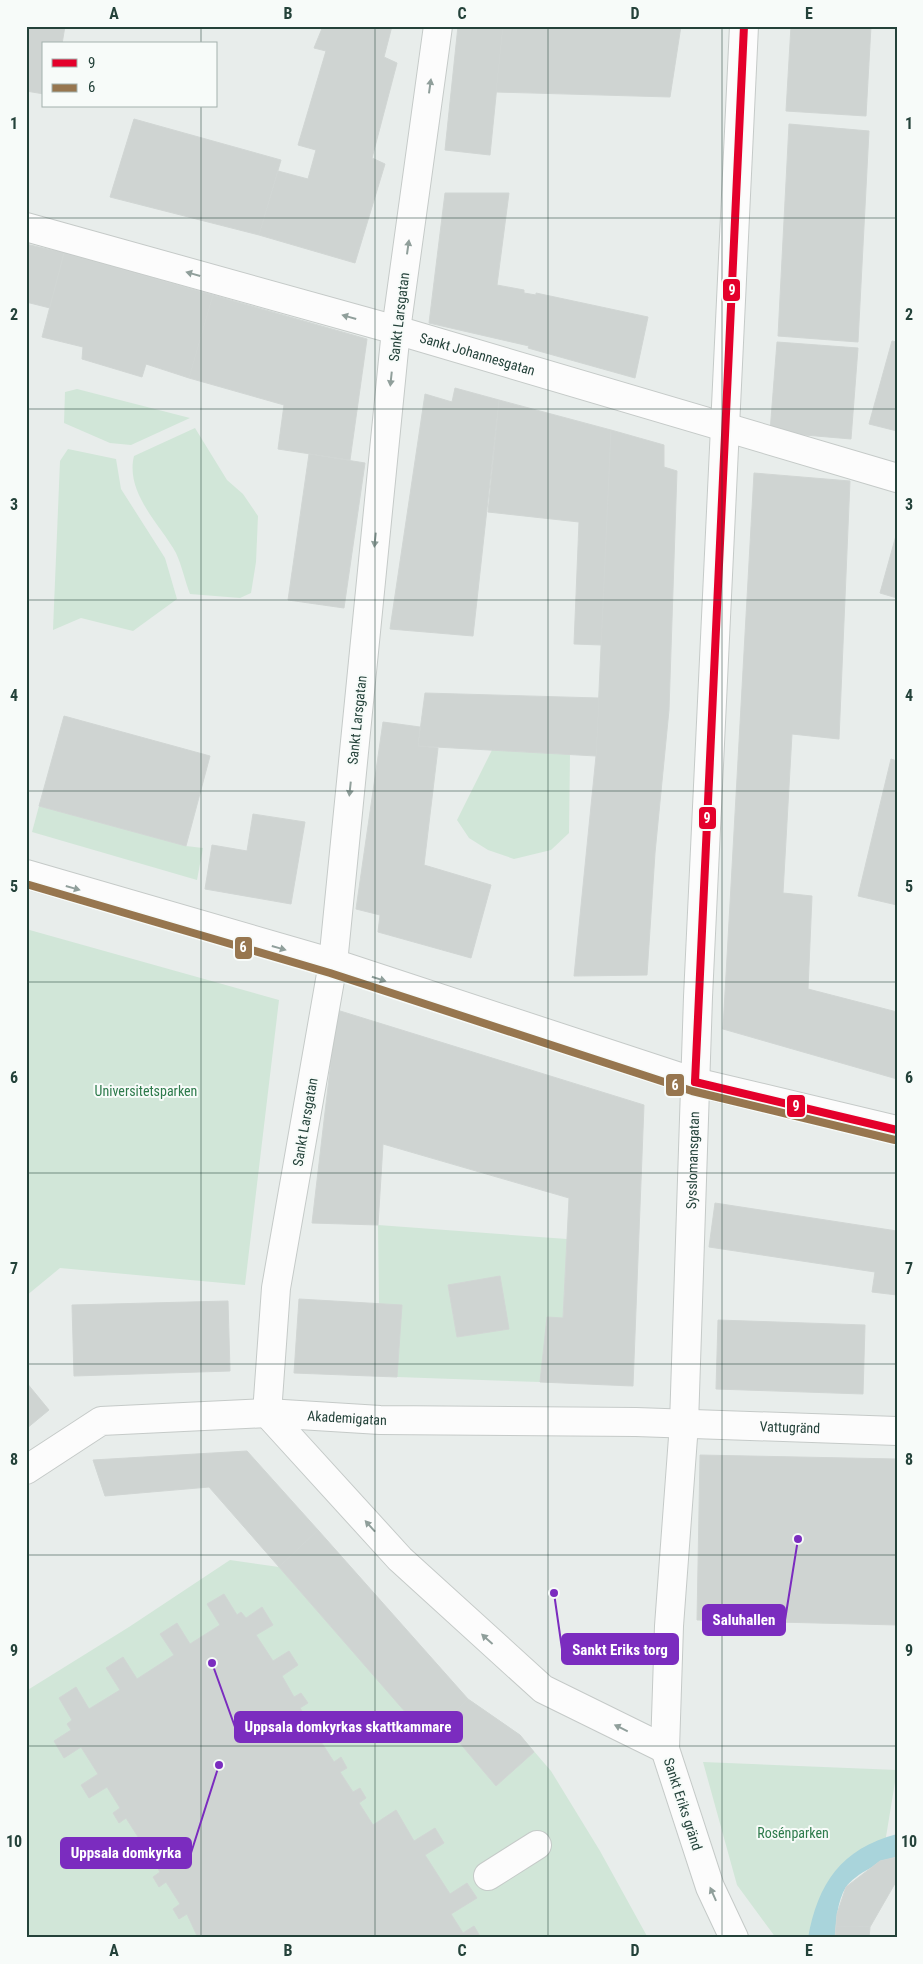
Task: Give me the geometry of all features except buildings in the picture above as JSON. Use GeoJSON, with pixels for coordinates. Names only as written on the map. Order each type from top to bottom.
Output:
{"type":"FeatureCollection","features":[{"type":"Feature","properties":{"kind":"street","name":"Sankt Larsgatan"},"geometry":{"type":"LineString","coordinates":[[267,1413],[276,1288],[332,963],[396,330],[438,26]]}},
{"type":"Feature","properties":{"kind":"street","name":"Sysslomansgatan"},"geometry":{"type":"LineString","coordinates":[[684,1424],[695,1082],[744,26]]}},
{"type":"Feature","properties":{"kind":"street","name":"Sankt Johannesgatan"},"geometry":{"type":"LineString","coordinates":[[26,227],[396,330],[897,478]]}},
{"type":"Feature","properties":{"kind":"street"},"geometry":{"type":"LineString","coordinates":[[26,874],[332,963],[695,1082],[897,1130]]}},
{"type":"Feature","properties":{"kind":"street"},"geometry":{"type":"LineString","coordinates":[[267,1413],[400,1559],[543,1689],[665,1749]]}},
{"type":"Feature","properties":{"kind":"street","name":"Akademigatan"},"geometry":{"type":"LineString","coordinates":[[26,1470],[101,1421],[267,1413],[380,1420],[684,1424]]}},
{"type":"Feature","properties":{"kind":"street","name":"Vattugränd"},"geometry":{"type":"LineString","coordinates":[[684,1424],[897,1431]]}},
{"type":"Feature","properties":{"kind":"street","name":"Sankt Eriks gränd"},"geometry":{"type":"LineString","coordinates":[[684,1424],[669,1626],[665,1749],[710,1887],[734,1938]]}},
{"type":"Feature","properties":{"kind":"street"},"geometry":{"type":"LineString","coordinates":[[488,1876],[537,1845]]}},
{"type":"Feature","properties":{"kind":"green space"},"geometry":{"type":"Polygon","coordinates":[[[77,389],[190,418],[131,445],[110,443],[64,423],[65,392],[77,389]]]}},
{"type":"Feature","properties":{"kind":"green space"},"geometry":{"type":"Polygon","coordinates":[[[195,428],[227,480],[243,494],[258,516],[256,562],[251,593],[240,598],[190,594],[176,553],[146,508],[135,483],[133,470],[134,456],[195,428]]]}},
{"type":"Feature","properties":{"kind":"green space"},"geometry":{"type":"Polygon","coordinates":[[[68,449],[116,459],[121,489],[165,558],[177,599],[133,631],[81,618],[53,630],[60,461],[68,449]]]}},
{"type":"Feature","properties":{"kind":"green space"},"geometry":{"type":"Polygon","coordinates":[[[492,750],[570,754],[569,833],[551,850],[514,859],[488,850],[469,838],[457,820],[492,750]]]}},
{"type":"Feature","properties":{"kind":"green space"},"geometry":{"type":"Polygon","coordinates":[[[39,806],[186,846],[203,848],[197,880],[32,832],[39,806]]]}},
{"type":"Feature","properties":{"kind":"green space","name":"Universitetsparken"},"geometry":{"type":"Polygon","coordinates":[[[26,929],[279,1000],[245,1285],[60,1268],[26,1296],[26,929]]]}},
{"type":"Feature","properties":{"kind":"green space"},"geometry":{"type":"Polygon","coordinates":[[[378,1225],[567,1239],[563,1318],[547,1318],[540,1382],[397,1377],[401,1306],[379,1304],[378,1225]],[[500,1277],[448,1285],[457,1337],[508,1329],[500,1277]]]}},
{"type":"Feature","properties":{"kind":"green space"},"geometry":{"type":"Polygon","coordinates":[[[230,1560],[279,1567],[428,1737],[468,1699],[520,1735],[551,1771],[600,1851],[648,1938],[26,1938],[26,1691],[129,1627],[230,1560]]]}},
{"type":"Feature","properties":{"kind":"green space","name":"Rosénparken"},"geometry":{"type":"Polygon","coordinates":[[[703,1762],[897,1770],[884,1849],[843,1878],[814,1938],[776,1938],[737,1885],[703,1762]]]}},
{"type":"Feature","properties":{"kind":"water"},"geometry":{"type":"Polygon","coordinates":[[[897,1834],[897,1857],[869,1869],[856,1877],[846,1887],[839,1905],[835,1938],[808,1938],[818,1901],[835,1871],[861,1849],[897,1834]]]}},
{"type":"Feature","properties":{"kind":"transit line","name":"9"},"geometry":{"type":"LineString","coordinates":[[695,1082],[744,26]]}},
{"type":"Feature","properties":{"kind":"transit line","name":"6"},"geometry":{"type":"LineString","coordinates":[[26,884],[330,973],[692,1091],[895,1140]]}},
{"type":"Feature","properties":{"kind":"transit line","name":"9"},"geometry":{"type":"LineString","coordinates":[[695,1082],[897,1130]]}},
{"type":"Feature","properties":{"kind":"place","name":"Saluhallen"},"geometry":{"type":"Point","coordinates":[798,1539]}},
{"type":"Feature","properties":{"kind":"place","name":"Sankt Eriks torg"},"geometry":{"type":"Point","coordinates":[554,1593]}},
{"type":"Feature","properties":{"kind":"place","name":"Uppsala domkyrkas skattkammare"},"geometry":{"type":"Point","coordinates":[212,1663]}},
{"type":"Feature","properties":{"kind":"place","name":"Uppsala domkyrka"},"geometry":{"type":"Point","coordinates":[219,1765]}}]}
